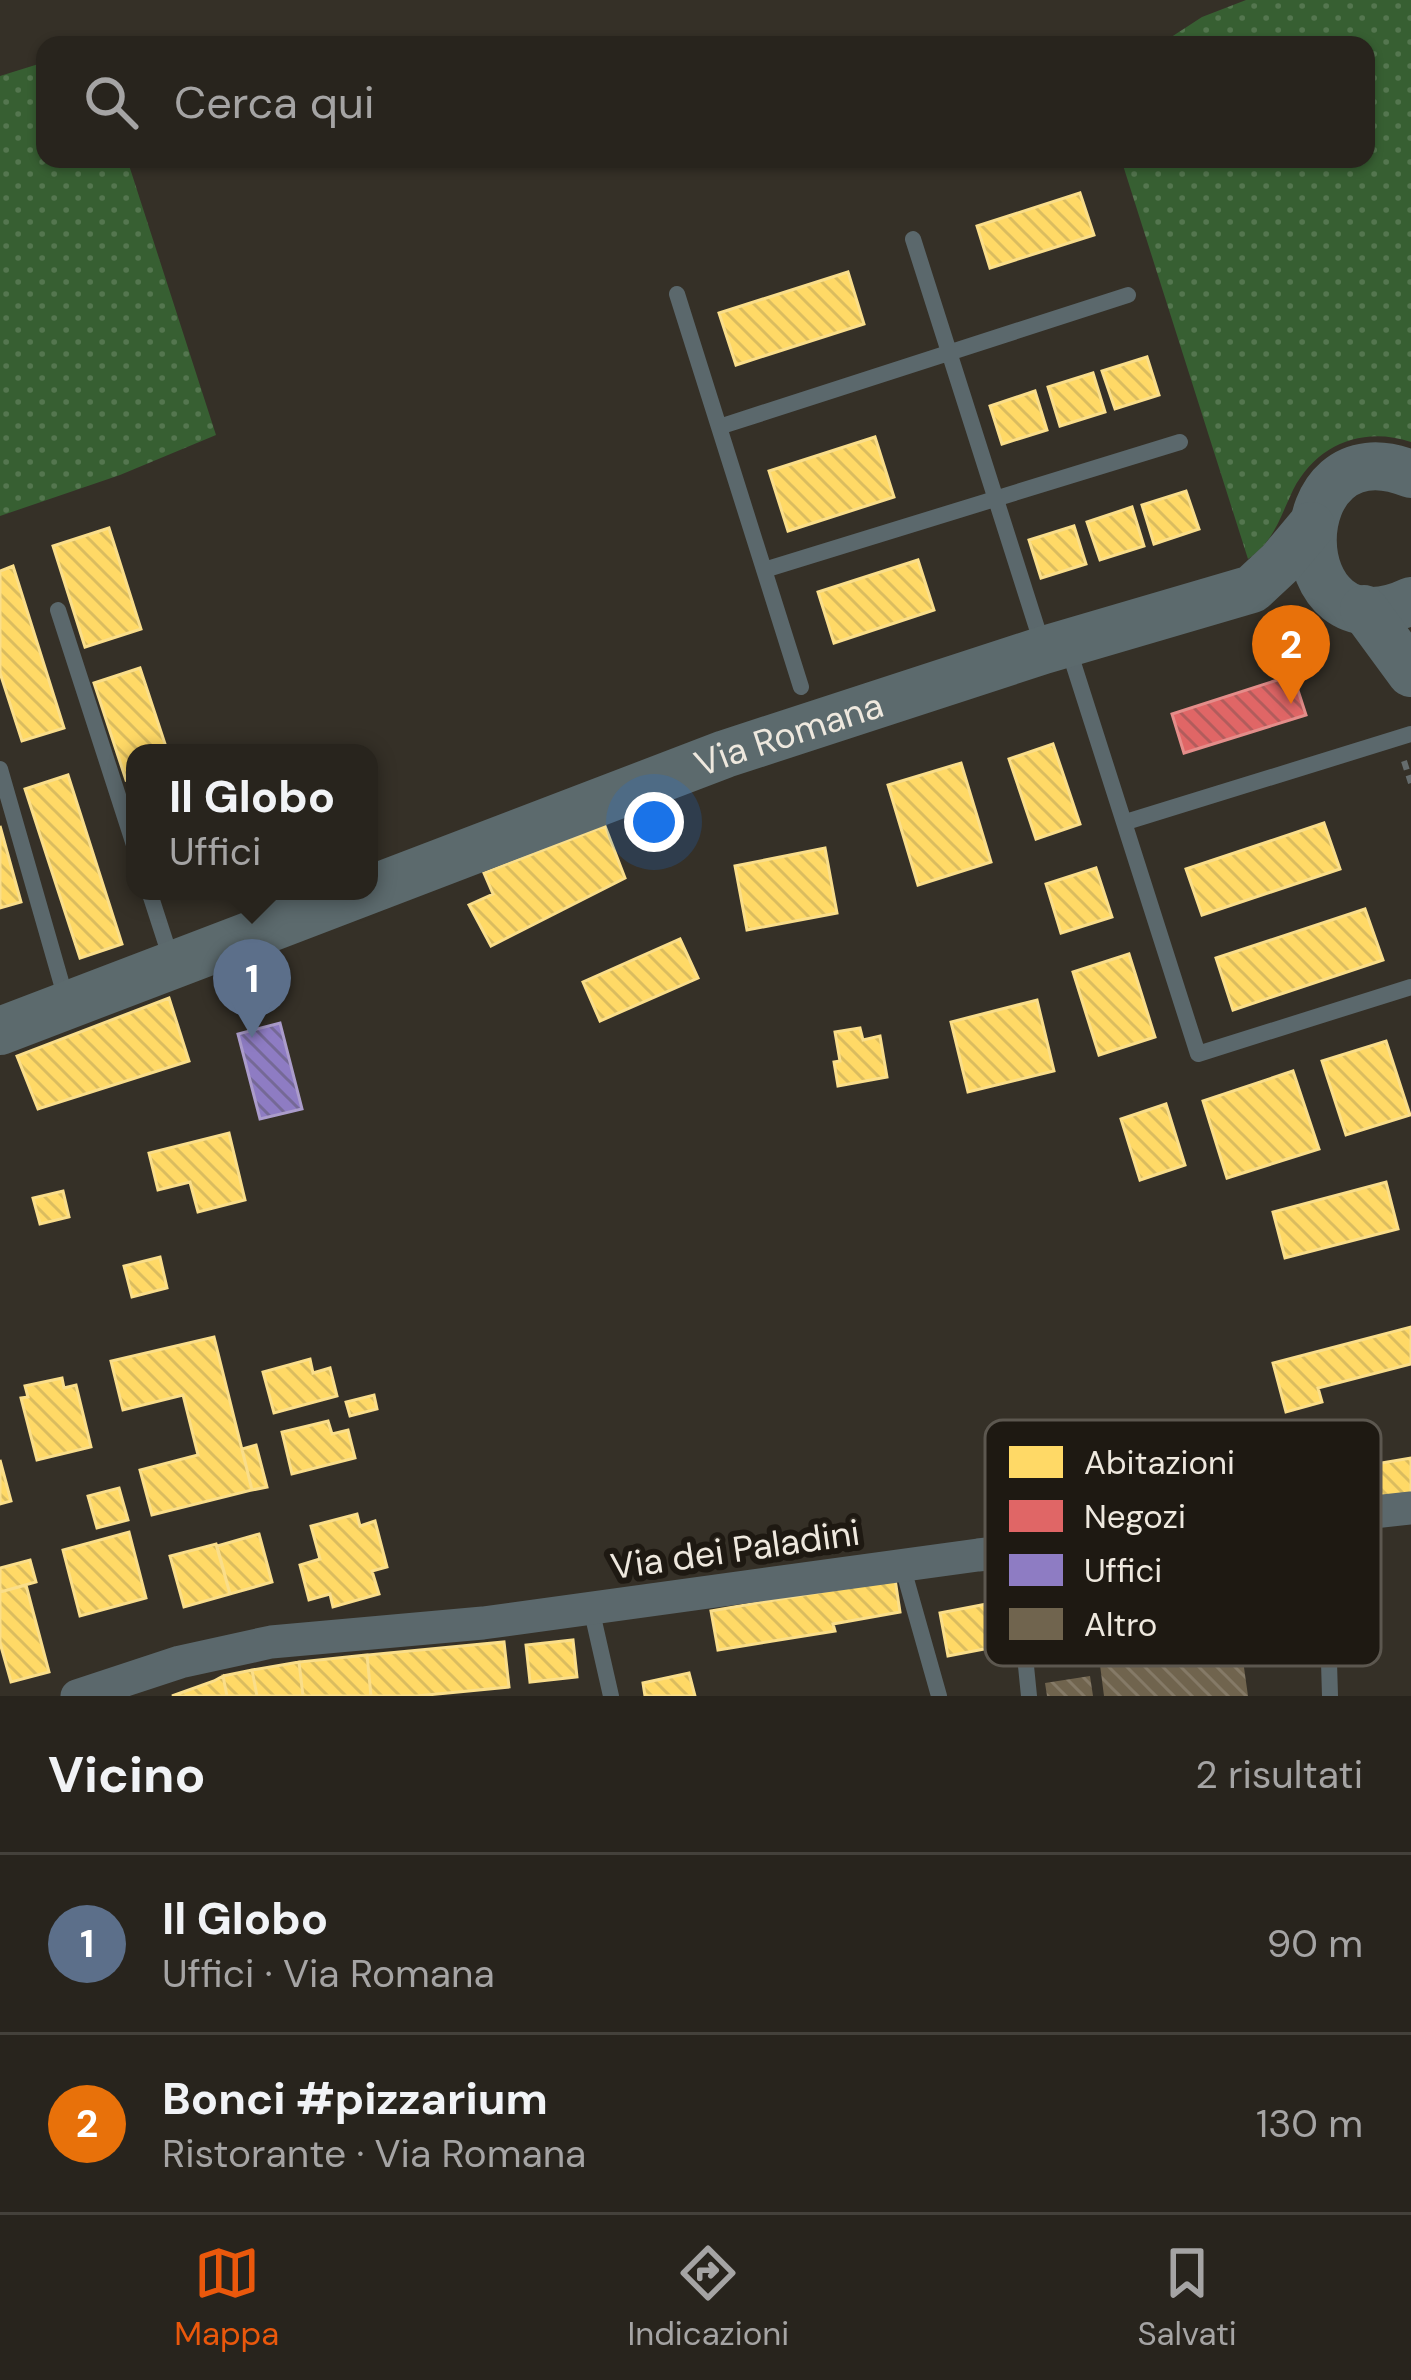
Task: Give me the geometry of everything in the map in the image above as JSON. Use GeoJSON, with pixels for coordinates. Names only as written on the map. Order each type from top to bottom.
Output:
{"type":"FeatureCollection","features":[{"type":"Feature","properties":{"kind":"main road"},"geometry":{"type":"LineString","coordinates":[[1252,589],[1311,526],[1316,509],[1332,487],[1351,474],[1376,469],[1411,474]]}},
{"type":"Feature","properties":{"kind":"main road"},"geometry":{"type":"LineString","coordinates":[[1311,526],[1316,566],[1372,603],[1411,674]]}},
{"type":"Feature","properties":{"kind":"main road"},"geometry":{"type":"LineString","coordinates":[[1252,589],[1372,603]]}},
{"type":"Feature","properties":{"kind":"main road","name":"Via Romana"},"geometry":{"type":"LineString","coordinates":[[378,888],[725,754],[1252,589]]}},
{"type":"Feature","properties":{"kind":"main road","name":"Via Romana"},"geometry":{"type":"LineString","coordinates":[[0,1031],[347,900]]}},
{"type":"Feature","properties":{"kind":"street","name":"Via dei Paladini"},"geometry":{"type":"LineString","coordinates":[[1381,1511],[1411,1508]]}},
{"type":"Feature","properties":{"kind":"street","name":"Via dei Paladini"},"geometry":{"type":"LineString","coordinates":[[77,1696],[180,1662],[271,1642],[483,1623],[985,1555]]}},
{"type":"Feature","properties":{"kind":"lane"},"geometry":{"type":"LineString","coordinates":[[913,239],[995,499],[1126,822],[1198,1054],[1411,987]]}},
{"type":"Feature","properties":{"kind":"lane"},"geometry":{"type":"LineString","coordinates":[[677,294],[801,687]]}},
{"type":"Feature","properties":{"kind":"lane"},"geometry":{"type":"LineString","coordinates":[[719,427],[1128,295]]}},
{"type":"Feature","properties":{"kind":"lane"},"geometry":{"type":"LineString","coordinates":[[764,570],[1180,442]]}},
{"type":"Feature","properties":{"kind":"lane"},"geometry":{"type":"LineString","coordinates":[[58,610],[126,820]]}},
{"type":"Feature","properties":{"kind":"lane"},"geometry":{"type":"LineString","coordinates":[[1126,822],[1404,736]]}},
{"type":"Feature","properties":{"kind":"lane"},"geometry":{"type":"LineString","coordinates":[[0,769],[68,1006]]}},
{"type":"Feature","properties":{"kind":"lane"},"geometry":{"type":"LineString","coordinates":[[152,900],[173,967]]}},
{"type":"Feature","properties":{"kind":"lane"},"geometry":{"type":"LineString","coordinates":[[902,1564],[939,1696]]}},
{"type":"Feature","properties":{"kind":"lane"},"geometry":{"type":"LineString","coordinates":[[591,1608],[611,1696]]}},
{"type":"Feature","properties":{"kind":"lane"},"geometry":{"type":"LineString","coordinates":[[1026,1666],[1029,1696]]}},
{"type":"Feature","properties":{"kind":"lane"},"geometry":{"type":"LineString","coordinates":[[1329,1666],[1330,1696]]}},
{"type":"Feature","properties":{"kind":"path"},"geometry":{"type":"LineString","coordinates":[[1404,736],[1411,783]]}},
{"type":"Feature","properties":{"kind":"green space"},"geometry":{"type":"Polygon","coordinates":[[[1246,0],[1411,0],[1411,442],[1376,436],[1328,450],[1303,474],[1270,537],[1248,559],[1124,168],[1375,168],[1375,36],[1173,36],[1202,17],[1246,0]]]}},
{"type":"Feature","properties":{"kind":"green space"},"geometry":{"type":"Polygon","coordinates":[[[36,65],[36,168],[130,168],[216,435],[120,475],[0,516],[0,76],[36,65]]]}},
{"type":"Feature","properties":{"kind":"building: Abitazioni"},"geometry":{"type":"Polygon","coordinates":[[[1080,193],[1094,235],[990,268],[977,226],[1080,193]]]}},
{"type":"Feature","properties":{"kind":"building: Abitazioni"},"geometry":{"type":"Polygon","coordinates":[[[848,272],[864,324],[736,365],[719,313],[848,272]]]}},
{"type":"Feature","properties":{"kind":"building: Abitazioni"},"geometry":{"type":"Polygon","coordinates":[[[1147,357],[1159,395],[1115,409],[1102,371],[1147,357]]]}},
{"type":"Feature","properties":{"kind":"building: Abitazioni"},"geometry":{"type":"Polygon","coordinates":[[[1093,373],[1105,412],[1060,426],[1048,387],[1093,373]]]}},
{"type":"Feature","properties":{"kind":"building: Abitazioni"},"geometry":{"type":"Polygon","coordinates":[[[1035,391],[1047,430],[1002,444],[990,406],[1035,391]]]}},
{"type":"Feature","properties":{"kind":"building: Abitazioni"},"geometry":{"type":"Polygon","coordinates":[[[875,437],[894,497],[788,531],[769,471],[875,437]]]}},
{"type":"Feature","properties":{"kind":"building: Abitazioni"},"geometry":{"type":"Polygon","coordinates":[[[1186,491],[1199,529],[1154,544],[1142,505],[1186,491]]]}},
{"type":"Feature","properties":{"kind":"building: Abitazioni"},"geometry":{"type":"Polygon","coordinates":[[[1132,507],[1144,546],[1100,560],[1087,522],[1132,507]]]}},
{"type":"Feature","properties":{"kind":"building: Abitazioni"},"geometry":{"type":"Polygon","coordinates":[[[1074,526],[1086,564],[1041,578],[1029,540],[1074,526]]]}},
{"type":"Feature","properties":{"kind":"building: Abitazioni"},"geometry":{"type":"Polygon","coordinates":[[[109,528],[141,629],[85,647],[53,546],[109,528]]]}},
{"type":"Feature","properties":{"kind":"building: Abitazioni"},"geometry":{"type":"Polygon","coordinates":[[[918,560],[934,610],[834,643],[818,592],[918,560]]]}},
{"type":"Feature","properties":{"kind":"building: Abitazioni"},"geometry":{"type":"Polygon","coordinates":[[[13,566],[64,728],[22,741],[0,673],[0,571],[13,566]]]}},
{"type":"Feature","properties":{"kind":"building: Abitazioni"},"geometry":{"type":"Polygon","coordinates":[[[140,668],[165,744],[126,744],[126,780],[94,683],[140,668]]]}},
{"type":"Feature","properties":{"kind":"building: Abitazioni"},"geometry":{"type":"Polygon","coordinates":[[[1053,744],[1080,824],[1036,839],[1009,759],[1053,744]]]}},
{"type":"Feature","properties":{"kind":"building: Abitazioni"},"geometry":{"type":"Polygon","coordinates":[[[961,763],[991,862],[918,885],[888,785],[961,763]]]}},
{"type":"Feature","properties":{"kind":"building: Abitazioni"},"geometry":{"type":"Polygon","coordinates":[[[68,775],[122,944],[80,958],[25,789],[68,775]]]}},
{"type":"Feature","properties":{"kind":"building: Abitazioni"},"geometry":{"type":"Polygon","coordinates":[[[1324,823],[1340,869],[1202,915],[1186,869],[1324,823]]]}},
{"type":"Feature","properties":{"kind":"building: Abitazioni"},"geometry":{"type":"Polygon","coordinates":[[[0,826],[21,902],[0,908],[0,826]]]}},
{"type":"Feature","properties":{"kind":"building: Abitazioni"},"geometry":{"type":"Polygon","coordinates":[[[605,826],[625,878],[491,946],[469,905],[493,894],[484,873],[605,826]]]}},
{"type":"Feature","properties":{"kind":"building: Abitazioni"},"geometry":{"type":"Polygon","coordinates":[[[825,848],[837,913],[747,930],[735,866],[825,848]]]}},
{"type":"Feature","properties":{"kind":"building: Abitazioni"},"geometry":{"type":"Polygon","coordinates":[[[1096,868],[1112,917],[1061,933],[1046,884],[1096,868]]]}},
{"type":"Feature","properties":{"kind":"building: Abitazioni"},"geometry":{"type":"Polygon","coordinates":[[[1365,909],[1383,960],[1233,1010],[1216,958],[1365,909]]]}},
{"type":"Feature","properties":{"kind":"building: Abitazioni"},"geometry":{"type":"Polygon","coordinates":[[[680,939],[698,978],[600,1021],[583,982],[680,939]]]}},
{"type":"Feature","properties":{"kind":"building: Abitazioni"},"geometry":{"type":"Polygon","coordinates":[[[1129,954],[1155,1037],[1099,1055],[1073,972],[1129,954]]]}},
{"type":"Feature","properties":{"kind":"building: Abitazioni"},"geometry":{"type":"Polygon","coordinates":[[[169,998],[189,1061],[38,1109],[17,1056],[169,998]]]}},
{"type":"Feature","properties":{"kind":"building: Abitazioni"},"geometry":{"type":"Polygon","coordinates":[[[1037,1000],[1054,1071],[968,1092],[951,1022],[1037,1000]]]}},
{"type":"Feature","properties":{"kind":"building: Abitazioni"},"geometry":{"type":"Polygon","coordinates":[[[860,1028],[863,1040],[880,1036],[887,1077],[838,1086],[835,1032],[860,1028]]]}},
{"type":"Feature","properties":{"kind":"building: Abitazioni"},"geometry":{"type":"Polygon","coordinates":[[[1386,1041],[1410,1115],[1346,1135],[1322,1061],[1386,1041]]]}},
{"type":"Feature","properties":{"kind":"building: Abitazioni"},"geometry":{"type":"Polygon","coordinates":[[[1293,1071],[1319,1149],[1227,1178],[1203,1101],[1293,1071]]]}},
{"type":"Feature","properties":{"kind":"building: Abitazioni"},"geometry":{"type":"Polygon","coordinates":[[[1166,1104],[1185,1165],[1140,1180],[1121,1119],[1166,1104]]]}},
{"type":"Feature","properties":{"kind":"building: Abitazioni"},"geometry":{"type":"Polygon","coordinates":[[[229,1133],[245,1200],[198,1212],[190,1182],[158,1190],[149,1153],[229,1133]]]}},
{"type":"Feature","properties":{"kind":"building: Abitazioni"},"geometry":{"type":"Polygon","coordinates":[[[1386,1182],[1398,1229],[1285,1258],[1273,1212],[1386,1182]]]}},
{"type":"Feature","properties":{"kind":"building: Abitazioni"},"geometry":{"type":"Polygon","coordinates":[[[63,1191],[69,1217],[40,1224],[33,1198],[63,1191]]]}},
{"type":"Feature","properties":{"kind":"building: Abitazioni"},"geometry":{"type":"Polygon","coordinates":[[[160,1257],[167,1288],[132,1297],[124,1266],[160,1257]]]}},
{"type":"Feature","properties":{"kind":"building: Abitazioni"},"geometry":{"type":"Polygon","coordinates":[[[1411,1327],[1411,1364],[1318,1388],[1322,1402],[1286,1412],[1273,1363],[1411,1327]]]}},
{"type":"Feature","properties":{"kind":"building: Abitazioni"},"geometry":{"type":"Polygon","coordinates":[[[214,1337],[252,1490],[152,1515],[140,1470],[198,1455],[183,1395],[123,1410],[111,1361],[214,1337]]]}},
{"type":"Feature","properties":{"kind":"building: Abitazioni"},"geometry":{"type":"Polygon","coordinates":[[[310,1359],[313,1373],[330,1368],[337,1396],[274,1413],[263,1372],[310,1359]]]}},
{"type":"Feature","properties":{"kind":"building: Abitazioni"},"geometry":{"type":"Polygon","coordinates":[[[62,1378],[64,1388],[76,1385],[91,1447],[37,1460],[21,1398],[28,1397],[25,1386],[62,1378]]]}},
{"type":"Feature","properties":{"kind":"building: Abitazioni"},"geometry":{"type":"Polygon","coordinates":[[[374,1395],[377,1409],[350,1416],[346,1402],[374,1395]]]}},
{"type":"Feature","properties":{"kind":"building: Abitazioni"},"geometry":{"type":"Polygon","coordinates":[[[328,1421],[332,1434],[348,1430],[355,1458],[292,1474],[282,1432],[328,1421]]]}},
{"type":"Feature","properties":{"kind":"building: Abitazioni"},"geometry":{"type":"Polygon","coordinates":[[[256,1445],[267,1487],[252,1490],[242,1449],[256,1445]]]}},
{"type":"Feature","properties":{"kind":"building: Abitazioni"},"geometry":{"type":"Polygon","coordinates":[[[1411,1458],[1411,1494],[1381,1499],[1381,1463],[1411,1458]]]}},
{"type":"Feature","properties":{"kind":"building: Abitazioni"},"geometry":{"type":"Polygon","coordinates":[[[0,1460],[11,1501],[0,1504],[0,1460]]]}},
{"type":"Feature","properties":{"kind":"building: Abitazioni"},"geometry":{"type":"Polygon","coordinates":[[[119,1488],[128,1520],[97,1528],[88,1496],[119,1488]]]}},
{"type":"Feature","properties":{"kind":"building: Abitazioni"},"geometry":{"type":"Polygon","coordinates":[[[357,1514],[360,1526],[375,1521],[387,1567],[372,1571],[379,1594],[333,1607],[330,1594],[309,1600],[300,1565],[320,1559],[311,1526],[357,1514]]]}},
{"type":"Feature","properties":{"kind":"building: Abitazioni"},"geometry":{"type":"Polygon","coordinates":[[[129,1532],[146,1598],[80,1616],[63,1550],[129,1532]]]}},
{"type":"Feature","properties":{"kind":"building: Abitazioni"},"geometry":{"type":"Polygon","coordinates":[[[259,1534],[272,1582],[230,1594],[217,1546],[259,1534]]]}},
{"type":"Feature","properties":{"kind":"building: Abitazioni"},"geometry":{"type":"Polygon","coordinates":[[[216,1544],[230,1594],[184,1607],[170,1556],[216,1544]]]}},
{"type":"Feature","properties":{"kind":"building: Abitazioni"},"geometry":{"type":"Polygon","coordinates":[[[30,1560],[36,1582],[0,1592],[0,1568],[30,1560]]]}},
{"type":"Feature","properties":{"kind":"building: Abitazioni"},"geometry":{"type":"Polygon","coordinates":[[[895,1579],[900,1612],[833,1624],[835,1631],[718,1650],[711,1611],[895,1579]]]}},
{"type":"Feature","properties":{"kind":"building: Abitazioni"},"geometry":{"type":"Polygon","coordinates":[[[26,1585],[49,1672],[11,1682],[0,1643],[0,1592],[26,1585]]]}},
{"type":"Feature","properties":{"kind":"building: Abitazioni"},"geometry":{"type":"Polygon","coordinates":[[[985,1604],[985,1649],[948,1656],[940,1613],[985,1604]]]}},
{"type":"Feature","properties":{"kind":"building: Abitazioni"},"geometry":{"type":"Polygon","coordinates":[[[573,1640],[577,1677],[530,1682],[526,1645],[573,1640]]]}},
{"type":"Feature","properties":{"kind":"building: Abitazioni"},"geometry":{"type":"Polygon","coordinates":[[[504,1642],[509,1687],[371,1696],[367,1655],[504,1642]]]}},
{"type":"Feature","properties":{"kind":"building: Abitazioni"},"geometry":{"type":"Polygon","coordinates":[[[367,1655],[371,1696],[303,1696],[299,1662],[367,1655]]]}},
{"type":"Feature","properties":{"kind":"building: Abitazioni"},"geometry":{"type":"Polygon","coordinates":[[[299,1662],[303,1696],[257,1696],[252,1670],[299,1662]]]}},
{"type":"Feature","properties":{"kind":"building: Abitazioni"},"geometry":{"type":"Polygon","coordinates":[[[252,1670],[257,1696],[227,1696],[223,1676],[252,1670]]]}},
{"type":"Feature","properties":{"kind":"building: Abitazioni"},"geometry":{"type":"Polygon","coordinates":[[[689,1673],[695,1696],[645,1696],[643,1683],[689,1673]]]}},
{"type":"Feature","properties":{"kind":"building: Abitazioni"},"geometry":{"type":"Polygon","coordinates":[[[223,1676],[227,1696],[172,1696],[214,1681],[223,1676]]]}},
{"type":"Feature","properties":{"kind":"building: Negozi"},"geometry":{"type":"Polygon","coordinates":[[[1293,675],[1306,715],[1184,753],[1172,714],[1293,675]]]}},
{"type":"Feature","properties":{"kind":"building: Uffici"},"geometry":{"type":"Polygon","coordinates":[[[280,1023],[302,1109],[260,1119],[238,1034],[280,1023]]]}},
{"type":"Feature","properties":{"kind":"building: Altro"},"geometry":{"type":"Polygon","coordinates":[[[1100,1666],[1244,1666],[1248,1696],[1104,1696],[1100,1666]]]}},
{"type":"Feature","properties":{"kind":"building: Altro"},"geometry":{"type":"Polygon","coordinates":[[[1090,1676],[1093,1696],[1047,1696],[1045,1683],[1090,1676]]]}},
{"type":"Feature","properties":{"kind":"place","name":"Bonci #pizzarium"},"geometry":{"type":"Point","coordinates":[1291,704]}},
{"type":"Feature","properties":{"kind":"place","name":"Il Globo"},"geometry":{"type":"Point","coordinates":[252,1038]}}]}
